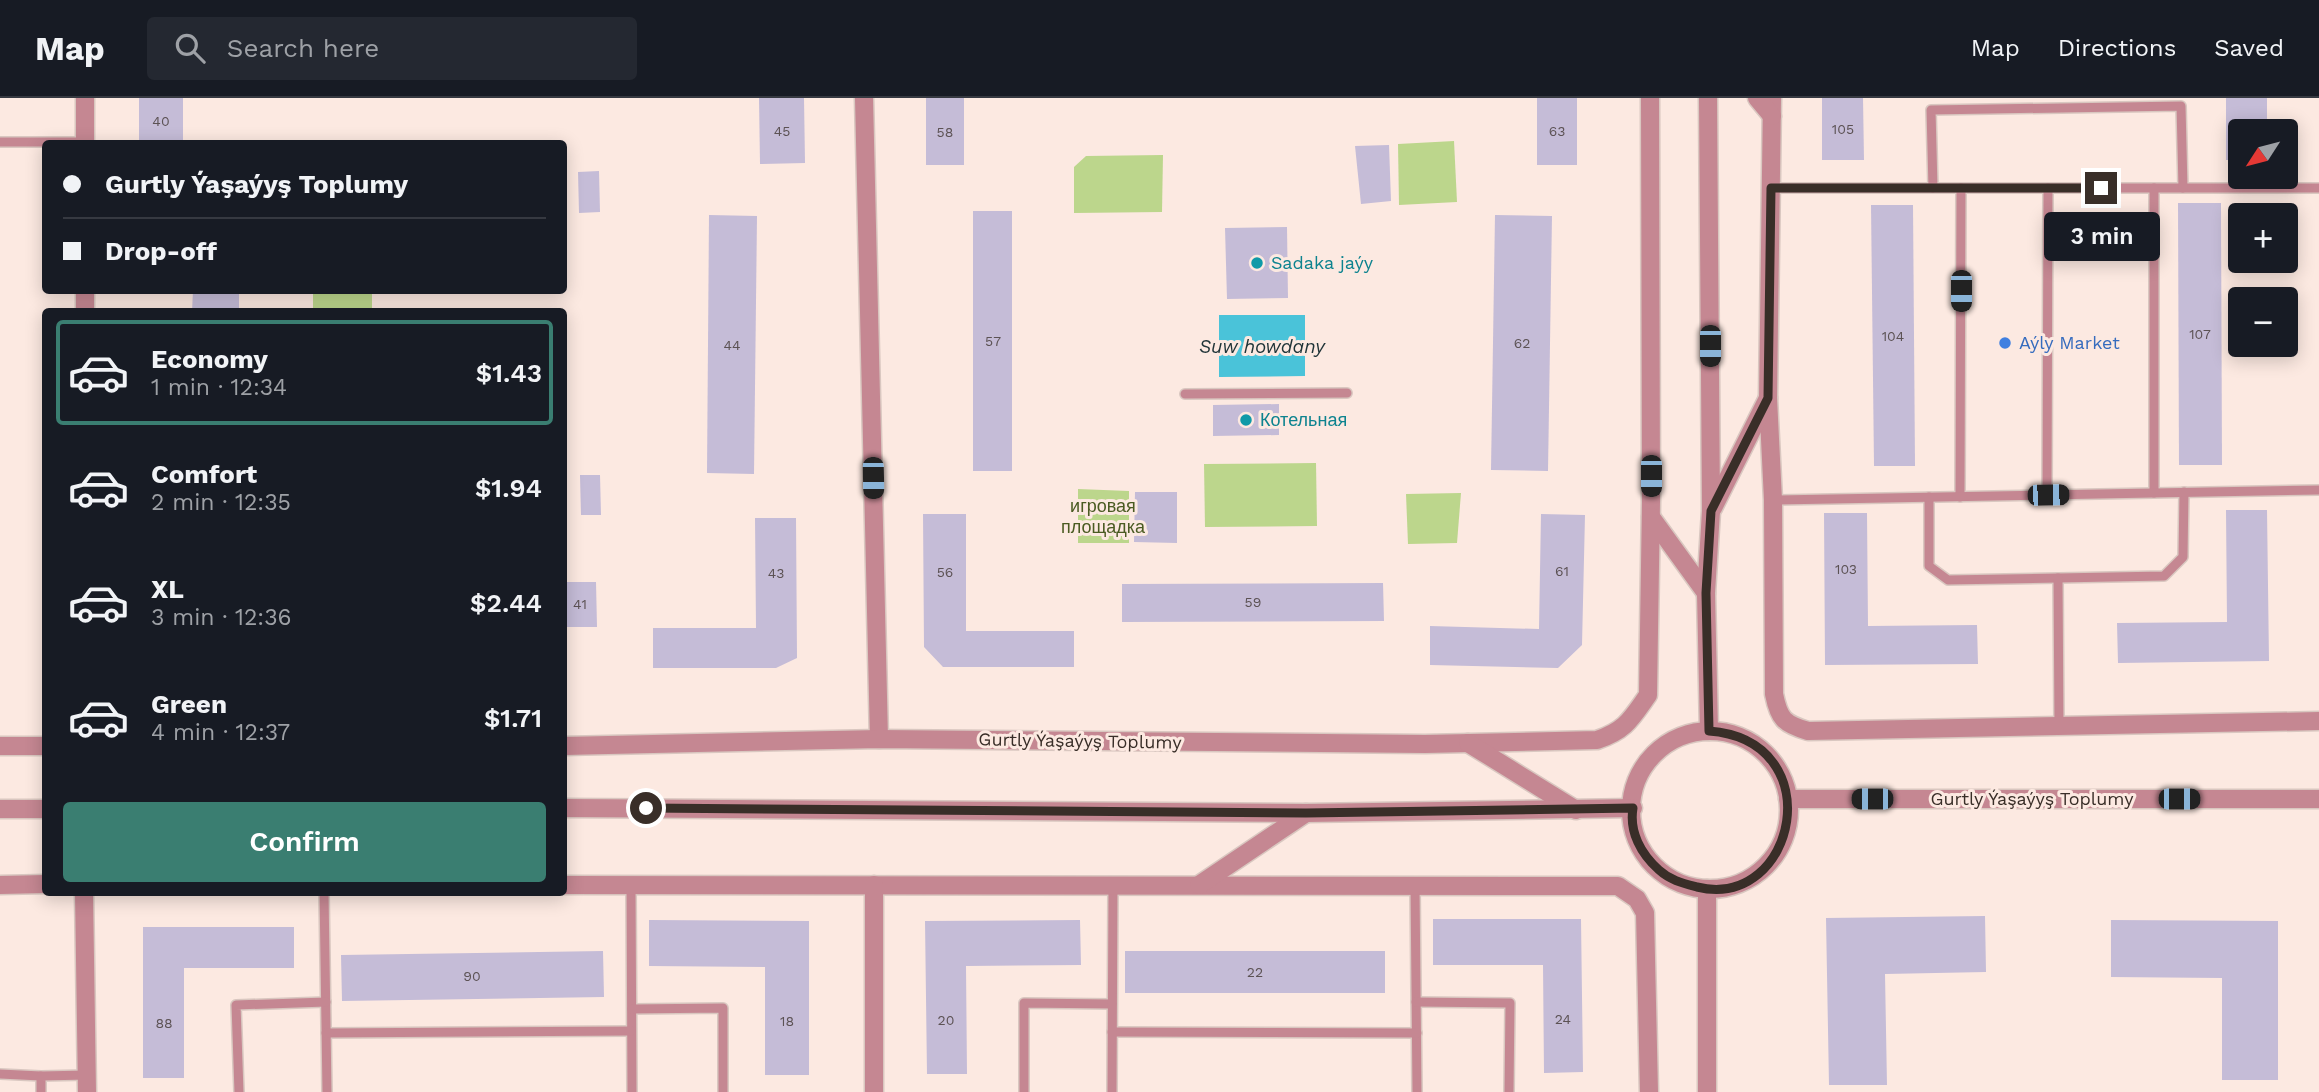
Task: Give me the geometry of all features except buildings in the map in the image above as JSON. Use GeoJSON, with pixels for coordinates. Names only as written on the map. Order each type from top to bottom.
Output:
{"type":"FeatureCollection","features":[{"type":"Feature","properties":{"kind":"street"},"geometry":{"type":"LineString","coordinates":[[85,98],[85,140]]}},
{"type":"Feature","properties":{"kind":"street"},"geometry":{"type":"LineString","coordinates":[[864,98],[879,739]]}},
{"type":"Feature","properties":{"kind":"street"},"geometry":{"type":"LineString","coordinates":[[1650,98],[1651,517],[1706,593]]}},
{"type":"Feature","properties":{"kind":"street"},"geometry":{"type":"LineString","coordinates":[[1708,98],[1711,511],[1706,593],[1709,731]]}},
{"type":"Feature","properties":{"kind":"street"},"geometry":{"type":"LineString","coordinates":[[1757,98],[1772,107],[1768,398],[1773,500],[1774,694],[1778,714],[1791,726],[1808,731],[2319,722]]}},
{"type":"Feature","properties":{"kind":"street"},"geometry":{"type":"LineString","coordinates":[[1711,511],[1768,398]]}},
{"type":"Feature","properties":{"kind":"street","name":"Gurtly Ýaşaýyş Toplumy"},"geometry":{"type":"LineString","coordinates":[[567,746],[879,739],[1468,743],[1597,740],[1617,733],[1633,717],[1648,695],[1651,517]]}},
{"type":"Feature","properties":{"kind":"street"},"geometry":{"type":"LineString","coordinates":[[1709,731],[1737,735],[1761,750],[1779,772],[1788,799],[1787,830],[1763,869],[1737,884],[1707,889],[1676,882],[1651,863],[1635,835],[1631,819],[1633,789],[1638,775],[1656,752],[1680,736],[1709,731]]}},
{"type":"Feature","properties":{"kind":"street"},"geometry":{"type":"LineString","coordinates":[[1468,743],[1576,810]]}},
{"type":"Feature","properties":{"kind":"street"},"geometry":{"type":"LineString","coordinates":[[0,746],[42,746]]}},
{"type":"Feature","properties":{"kind":"street","name":"Gurtly Ýaşaýyş Toplumy"},"geometry":{"type":"LineString","coordinates":[[1788,799],[2319,799]]}},
{"type":"Feature","properties":{"kind":"street"},"geometry":{"type":"LineString","coordinates":[[567,808],[1306,813],[1633,808]]}},
{"type":"Feature","properties":{"kind":"street"},"geometry":{"type":"LineString","coordinates":[[0,809],[42,809]]}},
{"type":"Feature","properties":{"kind":"street"},"geometry":{"type":"LineString","coordinates":[[1199,886],[1306,813]]}},
{"type":"Feature","properties":{"kind":"street"},"geometry":{"type":"LineString","coordinates":[[0,885],[42,884]]}},
{"type":"Feature","properties":{"kind":"street"},"geometry":{"type":"LineString","coordinates":[[567,885],[1618,886],[1637,899],[1645,913],[1649,1092]]}},
{"type":"Feature","properties":{"kind":"street"},"geometry":{"type":"LineString","coordinates":[[874,885],[874,1092]]}},
{"type":"Feature","properties":{"kind":"street"},"geometry":{"type":"LineString","coordinates":[[1707,889],[1707,1092]]}},
{"type":"Feature","properties":{"kind":"street"},"geometry":{"type":"LineString","coordinates":[[84,896],[87,1084]]}},
{"type":"Feature","properties":{"kind":"lane"},"geometry":{"type":"LineString","coordinates":[[1933,188],[1931,110],[2057,103],[2181,106],[2183,188]]}},
{"type":"Feature","properties":{"kind":"lane"},"geometry":{"type":"LineString","coordinates":[[0,142],[42,142]]}},
{"type":"Feature","properties":{"kind":"lane"},"geometry":{"type":"LineString","coordinates":[[1771,188],[2319,188]]}},
{"type":"Feature","properties":{"kind":"lane"},"geometry":{"type":"LineString","coordinates":[[1960,497],[1961,188]]}},
{"type":"Feature","properties":{"kind":"lane"},"geometry":{"type":"LineString","coordinates":[[2048,188],[2048,495]]}},
{"type":"Feature","properties":{"kind":"lane"},"geometry":{"type":"LineString","coordinates":[[2154,188],[2154,493]]}},
{"type":"Feature","properties":{"kind":"lane"},"geometry":{"type":"LineString","coordinates":[[1185,394],[1347,393]]}},
{"type":"Feature","properties":{"kind":"lane"},"geometry":{"type":"LineString","coordinates":[[1773,500],[2319,490]]}},
{"type":"Feature","properties":{"kind":"lane"},"geometry":{"type":"LineString","coordinates":[[1929,497],[1929,566],[1948,580],[2164,576],[2183,557],[2184,492]]}},
{"type":"Feature","properties":{"kind":"lane"},"geometry":{"type":"LineString","coordinates":[[2058,578],[2059,727]]}},
{"type":"Feature","properties":{"kind":"lane"},"geometry":{"type":"LineString","coordinates":[[631,885],[632,1092]]}},
{"type":"Feature","properties":{"kind":"lane"},"geometry":{"type":"LineString","coordinates":[[1112,1092],[1113,886]]}},
{"type":"Feature","properties":{"kind":"lane"},"geometry":{"type":"LineString","coordinates":[[1415,886],[1418,1092]]}},
{"type":"Feature","properties":{"kind":"lane"},"geometry":{"type":"LineString","coordinates":[[324,896],[327,1092]]}},
{"type":"Feature","properties":{"kind":"lane"},"geometry":{"type":"LineString","coordinates":[[239,1092],[236,1005],[326,1002]]}},
{"type":"Feature","properties":{"kind":"lane"},"geometry":{"type":"LineString","coordinates":[[1416,1002],[1510,1003],[1509,1092]]}},
{"type":"Feature","properties":{"kind":"lane"},"geometry":{"type":"LineString","coordinates":[[1024,1092],[1024,1003],[1112,1004]]}},
{"type":"Feature","properties":{"kind":"lane"},"geometry":{"type":"LineString","coordinates":[[632,1009],[723,1008],[723,1092]]}},
{"type":"Feature","properties":{"kind":"lane"},"geometry":{"type":"LineString","coordinates":[[326,1033],[631,1031]]}},
{"type":"Feature","properties":{"kind":"lane"},"geometry":{"type":"LineString","coordinates":[[1112,1032],[1417,1033]]}},
{"type":"Feature","properties":{"kind":"lane"},"geometry":{"type":"LineString","coordinates":[[0,1074],[41,1076],[87,1084]]}},
{"type":"Feature","properties":{"kind":"lane"},"geometry":{"type":"LineString","coordinates":[[41,1076],[41,1092]]}},
{"type":"Feature","properties":{"kind":"green space"},"geometry":{"type":"Polygon","coordinates":[[[1454,141],[1457,202],[1399,205],[1398,144],[1454,141]]]}},
{"type":"Feature","properties":{"kind":"green space"},"geometry":{"type":"Polygon","coordinates":[[[1163,155],[1162,212],[1074,213],[1074,167],[1086,156],[1163,155]]]}},
{"type":"Feature","properties":{"kind":"green space"},"geometry":{"type":"Polygon","coordinates":[[[313,294],[372,294],[372,308],[313,308],[313,294]]]}},
{"type":"Feature","properties":{"kind":"green space"},"geometry":{"type":"Polygon","coordinates":[[[1316,463],[1317,526],[1205,527],[1204,464],[1316,463]]]}},
{"type":"Feature","properties":{"kind":"green space","name":"игровая площадка"},"geometry":{"type":"Polygon","coordinates":[[[1078,489],[1129,491],[1129,543],[1078,543],[1078,489]]]}},
{"type":"Feature","properties":{"kind":"green space"},"geometry":{"type":"Polygon","coordinates":[[[1461,493],[1457,543],[1408,544],[1406,494],[1461,493]]]}},
{"type":"Feature","properties":{"kind":"water","name":"Suw howdany"},"geometry":{"type":"Polygon","coordinates":[[[1219,315],[1305,315],[1305,376],[1219,377],[1219,315]]]}},
{"type":"Feature","properties":{"kind":"place","name":"Sadaka jaýy"},"geometry":{"type":"Point","coordinates":[1257,263]}},
{"type":"Feature","properties":{"kind":"place","name":"Aýly Market"},"geometry":{"type":"Point","coordinates":[2005,343]}},
{"type":"Feature","properties":{"kind":"place","name":"Котельная"},"geometry":{"type":"Point","coordinates":[1246,420]}},
{"type":"Feature","properties":{"kind":"route"},"geometry":{"type":"LineString","coordinates":[[646,808],[1306,813],[1633,808],[1631,819],[1635,835],[1651,863],[1663,873],[1676,882],[1707,889],[1737,884],[1751,878],[1773,857],[1787,830],[1789,814],[1785,785],[1771,760],[1750,741],[1737,735],[1709,731],[1706,593],[1711,511],[1768,398],[1771,188],[2101,188]]}}]}
